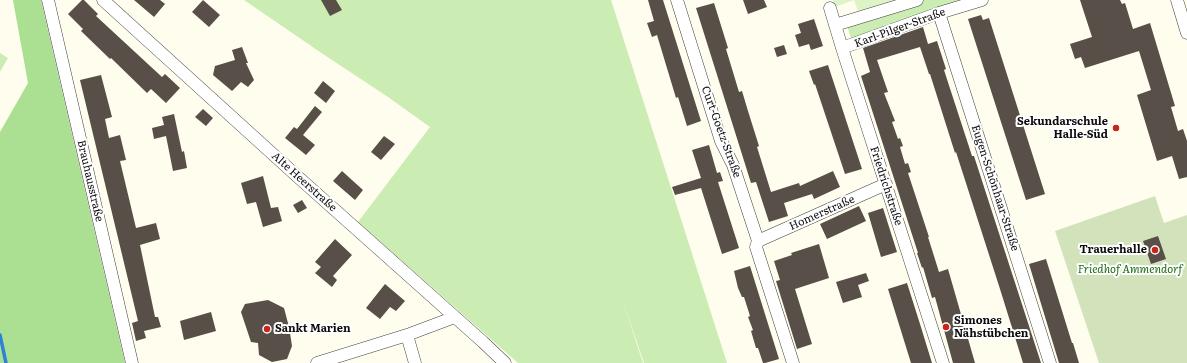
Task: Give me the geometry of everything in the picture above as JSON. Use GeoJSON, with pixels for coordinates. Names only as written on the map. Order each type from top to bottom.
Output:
{"type":"FeatureCollection","features":[{"type":"Feature","properties":{"kind":"street","name":"Brauhausstraße"},"geometry":{"type":"LineString","coordinates":[[48,0],[132,363]]}},
{"type":"Feature","properties":{"kind":"street","name":"Alte Heerstraße"},"geometry":{"type":"LineString","coordinates":[[103,0],[455,317],[497,359],[505,363]]}},
{"type":"Feature","properties":{"kind":"street","name":"Curt-Goetz-Straße"},"geometry":{"type":"LineString","coordinates":[[677,0],[721,141],[733,165],[758,241],[756,247],[793,363]]}},
{"type":"Feature","properties":{"kind":"street","name":"Karl-Pilger-Straße"},"geometry":{"type":"LineString","coordinates":[[834,25],[917,0]]}},
{"type":"Feature","properties":{"kind":"street","name":"Karl-Pilger-Straße"},"geometry":{"type":"LineString","coordinates":[[842,48],[939,13],[982,0]]}},
{"type":"Feature","properties":{"kind":"street"},"geometry":{"type":"LineString","coordinates":[[1177,0],[1187,32]]}},
{"type":"Feature","properties":{"kind":"street","name":"Friedrichstraße"},"geometry":{"type":"LineString","coordinates":[[830,8],[834,25],[943,363]]}},
{"type":"Feature","properties":{"kind":"street","name":"Eugen-Schönhaar-Straße"},"geometry":{"type":"LineString","coordinates":[[939,13],[1050,363]]}},
{"type":"Feature","properties":{"kind":"street","name":"Homerstraße"},"geometry":{"type":"LineString","coordinates":[[758,241],[886,184]]}},
{"type":"Feature","properties":{"kind":"street"},"geometry":{"type":"LineString","coordinates":[[317,363],[407,335],[455,317]]}},
{"type":"Feature","properties":{"kind":"street"},"geometry":{"type":"LineString","coordinates":[[407,335],[415,363]]}},
{"type":"Feature","properties":{"kind":"green space"},"geometry":{"type":"Polygon","coordinates":[[[13,0],[41,0],[125,363],[0,363],[0,132],[28,83],[13,0]]]}},
{"type":"Feature","properties":{"kind":"green space"},"geometry":{"type":"Polygon","coordinates":[[[244,0],[611,0],[727,363],[644,363],[621,296],[643,363],[518,363],[358,222],[430,127],[244,0]]]}},
{"type":"Feature","properties":{"kind":"green space"},"geometry":{"type":"Polygon","coordinates":[[[833,0],[854,0],[835,7],[833,0]]]}},
{"type":"Feature","properties":{"kind":"green space"},"geometry":{"type":"Polygon","coordinates":[[[854,0],[899,0],[858,11],[854,0]]]}},
{"type":"Feature","properties":{"kind":"green space"},"geometry":{"type":"Polygon","coordinates":[[[920,0],[975,0],[852,42],[846,22],[920,0]]]}},
{"type":"Feature","properties":{"kind":"green space"},"geometry":{"type":"Polygon","coordinates":[[[0,53],[8,58],[0,72],[0,53]]]}},
{"type":"Feature","properties":{"kind":"green space","name":"Friedhof Ammendorf"},"geometry":{"type":"Polygon","coordinates":[[[1155,196],[1164,223],[1187,215],[1187,363],[1099,363],[1055,231],[1155,196]]]}},
{"type":"Feature","properties":{"kind":"building"},"geometry":{"type":"Polygon","coordinates":[[[82,0],[84,0],[98,14],[96,16],[162,77],[165,74],[180,88],[166,103],[151,89],[147,93],[81,31],[83,29],[68,14],[82,0]]]}},
{"type":"Feature","properties":{"kind":"building"},"geometry":{"type":"Polygon","coordinates":[[[134,0],[160,0],[165,4],[154,17],[134,0]]]}},
{"type":"Feature","properties":{"kind":"building"},"geometry":{"type":"Polygon","coordinates":[[[203,0],[220,15],[209,27],[192,12],[203,0]]]}},
{"type":"Feature","properties":{"kind":"building"},"geometry":{"type":"Polygon","coordinates":[[[321,0],[336,0],[342,10],[330,16],[321,0]]]}},
{"type":"Feature","properties":{"kind":"building"},"geometry":{"type":"Polygon","coordinates":[[[648,0],[663,0],[701,121],[687,126],[678,97],[676,98],[657,35],[652,37],[647,23],[654,21],[648,0]]]}},
{"type":"Feature","properties":{"kind":"building"},"geometry":{"type":"Polygon","coordinates":[[[743,0],[764,0],[767,7],[748,14],[743,0]]]}},
{"type":"Feature","properties":{"kind":"building"},"geometry":{"type":"Polygon","coordinates":[[[1080,0],[1120,0],[1122,4],[1125,3],[1133,29],[1150,23],[1175,106],[1171,107],[1178,131],[1183,129],[1187,141],[1187,177],[1179,179],[1172,156],[1157,161],[1137,95],[1151,90],[1139,51],[1085,68],[1081,57],[1075,59],[1070,44],[1092,37],[1080,0]]]}},
{"type":"Feature","properties":{"kind":"building"},"geometry":{"type":"Polygon","coordinates":[[[714,3],[728,48],[726,49],[739,92],[742,91],[759,146],[757,147],[771,192],[799,183],[800,186],[833,171],[840,187],[814,199],[812,194],[784,203],[788,216],[769,222],[756,182],[751,183],[696,8],[714,3]]]}},
{"type":"Feature","properties":{"kind":"building"},"geometry":{"type":"Polygon","coordinates":[[[981,15],[983,20],[989,18],[1045,194],[1026,200],[968,19],[981,15]]]}},
{"type":"Feature","properties":{"kind":"building"},"geometry":{"type":"Polygon","coordinates":[[[814,19],[823,46],[811,50],[809,44],[799,47],[795,35],[801,33],[798,24],[814,19]]]}},
{"type":"Feature","properties":{"kind":"building"},"geometry":{"type":"Polygon","coordinates":[[[923,27],[928,44],[937,41],[946,69],[944,70],[972,156],[974,156],[1041,363],[1023,363],[956,152],[955,153],[920,47],[877,60],[888,92],[884,93],[895,121],[892,122],[898,139],[900,138],[903,146],[900,147],[905,164],[908,163],[911,172],[908,173],[939,272],[948,269],[975,363],[953,363],[935,297],[932,298],[861,76],[870,72],[863,48],[923,27]]]}},
{"type":"Feature","properties":{"kind":"building"},"geometry":{"type":"Polygon","coordinates":[[[784,45],[787,54],[777,57],[774,48],[784,45]]]}},
{"type":"Feature","properties":{"kind":"building"},"geometry":{"type":"Polygon","coordinates":[[[242,47],[248,63],[246,63],[254,80],[248,87],[241,82],[232,91],[213,75],[215,66],[235,60],[232,50],[242,47]]]}},
{"type":"Feature","properties":{"kind":"building"},"geometry":{"type":"Polygon","coordinates":[[[828,65],[862,169],[845,174],[815,84],[814,85],[809,71],[828,65]]]}},
{"type":"Feature","properties":{"kind":"building"},"geometry":{"type":"Polygon","coordinates":[[[101,75],[112,117],[105,119],[109,138],[120,135],[126,160],[120,161],[136,228],[156,223],[160,239],[140,245],[155,317],[158,317],[161,327],[144,331],[146,338],[136,341],[132,323],[138,321],[80,80],[101,75]]]}},
{"type":"Feature","properties":{"kind":"building"},"geometry":{"type":"Polygon","coordinates":[[[323,81],[335,91],[326,103],[314,93],[323,81]]]}},
{"type":"Feature","properties":{"kind":"building"},"geometry":{"type":"Polygon","coordinates":[[[315,106],[322,112],[303,135],[315,145],[306,155],[285,138],[294,127],[297,129],[315,106]]]}},
{"type":"Feature","properties":{"kind":"building"},"geometry":{"type":"Polygon","coordinates":[[[203,109],[213,118],[206,126],[195,117],[203,109]]]}},
{"type":"Feature","properties":{"kind":"building"},"geometry":{"type":"Polygon","coordinates":[[[174,114],[187,168],[173,171],[166,136],[154,139],[152,128],[164,125],[162,117],[174,114]]]}},
{"type":"Feature","properties":{"kind":"building"},"geometry":{"type":"Polygon","coordinates":[[[384,136],[395,144],[381,160],[371,152],[384,136]]]}},
{"type":"Feature","properties":{"kind":"building"},"geometry":{"type":"Polygon","coordinates":[[[709,145],[717,173],[720,172],[723,181],[718,182],[739,248],[722,254],[701,188],[675,195],[672,187],[701,178],[692,150],[709,145]]]}},
{"type":"Feature","properties":{"kind":"building"},"geometry":{"type":"Polygon","coordinates":[[[342,171],[363,190],[355,200],[333,181],[342,171]]]}},
{"type":"Feature","properties":{"kind":"building"},"geometry":{"type":"Polygon","coordinates":[[[263,176],[271,208],[278,207],[282,221],[263,227],[256,202],[247,204],[241,183],[263,176]]]}},
{"type":"Feature","properties":{"kind":"building"},"geometry":{"type":"Polygon","coordinates":[[[302,200],[307,208],[298,213],[293,205],[302,200]]]}},
{"type":"Feature","properties":{"kind":"building"},"geometry":{"type":"Polygon","coordinates":[[[859,206],[866,221],[827,239],[820,224],[859,206]]]}},
{"type":"Feature","properties":{"kind":"building"},"geometry":{"type":"Polygon","coordinates":[[[883,208],[897,252],[881,257],[868,213],[883,208]]]}},
{"type":"Feature","properties":{"kind":"building","name":"Trauerhalle"},"geometry":{"type":"Polygon","coordinates":[[[1158,236],[1166,259],[1151,264],[1143,241],[1158,236]]]}},
{"type":"Feature","properties":{"kind":"building"},"geometry":{"type":"Polygon","coordinates":[[[335,239],[352,255],[333,276],[337,280],[332,287],[315,273],[321,267],[315,262],[335,239]]]}},
{"type":"Feature","properties":{"kind":"building"},"geometry":{"type":"Polygon","coordinates":[[[819,244],[829,278],[795,289],[812,344],[797,349],[776,281],[780,280],[774,261],[792,255],[791,253],[819,244]]]}},
{"type":"Feature","properties":{"kind":"building"},"geometry":{"type":"Polygon","coordinates":[[[1046,259],[1079,363],[1059,363],[1029,264],[1046,259]]]}},
{"type":"Feature","properties":{"kind":"building"},"geometry":{"type":"Polygon","coordinates":[[[750,266],[779,359],[765,363],[763,363],[758,348],[756,348],[751,331],[753,330],[748,317],[750,316],[744,297],[742,297],[738,288],[734,271],[750,266]]]}},
{"type":"Feature","properties":{"kind":"building"},"geometry":{"type":"Polygon","coordinates":[[[866,273],[869,281],[858,285],[862,297],[843,303],[836,282],[866,273]]]}},
{"type":"Feature","properties":{"kind":"building"},"geometry":{"type":"Polygon","coordinates":[[[907,283],[932,363],[911,363],[888,289],[907,283]]]}},
{"type":"Feature","properties":{"kind":"building"},"geometry":{"type":"Polygon","coordinates":[[[385,284],[405,301],[396,311],[390,307],[380,319],[366,308],[385,284]]]}},
{"type":"Feature","properties":{"kind":"building","name":"Sankt Marien"},"geometry":{"type":"Polygon","coordinates":[[[268,300],[284,308],[292,346],[287,359],[272,362],[259,355],[258,343],[251,342],[241,312],[245,304],[268,300]]]}},
{"type":"Feature","properties":{"kind":"building"},"geometry":{"type":"Polygon","coordinates":[[[211,312],[216,331],[184,340],[180,321],[211,312]]]}},
{"type":"Feature","properties":{"kind":"waterway"},"geometry":{"type":"LineString","coordinates":[[0,335],[6,363]]}},
{"type":"Feature","properties":{"kind":"place","name":"Sekundarschule Halle-Süd"},"geometry":{"type":"Point","coordinates":[1116,128]}},
{"type":"Feature","properties":{"kind":"place","name":"Trauerhalle"},"geometry":{"type":"Point","coordinates":[1155,250]}},
{"type":"Feature","properties":{"kind":"place","name":"Simones Nähstübchen"},"geometry":{"type":"Point","coordinates":[946,327]}},
{"type":"Feature","properties":{"kind":"place","name":"Sankt Marien"},"geometry":{"type":"Point","coordinates":[267,329]}}]}
